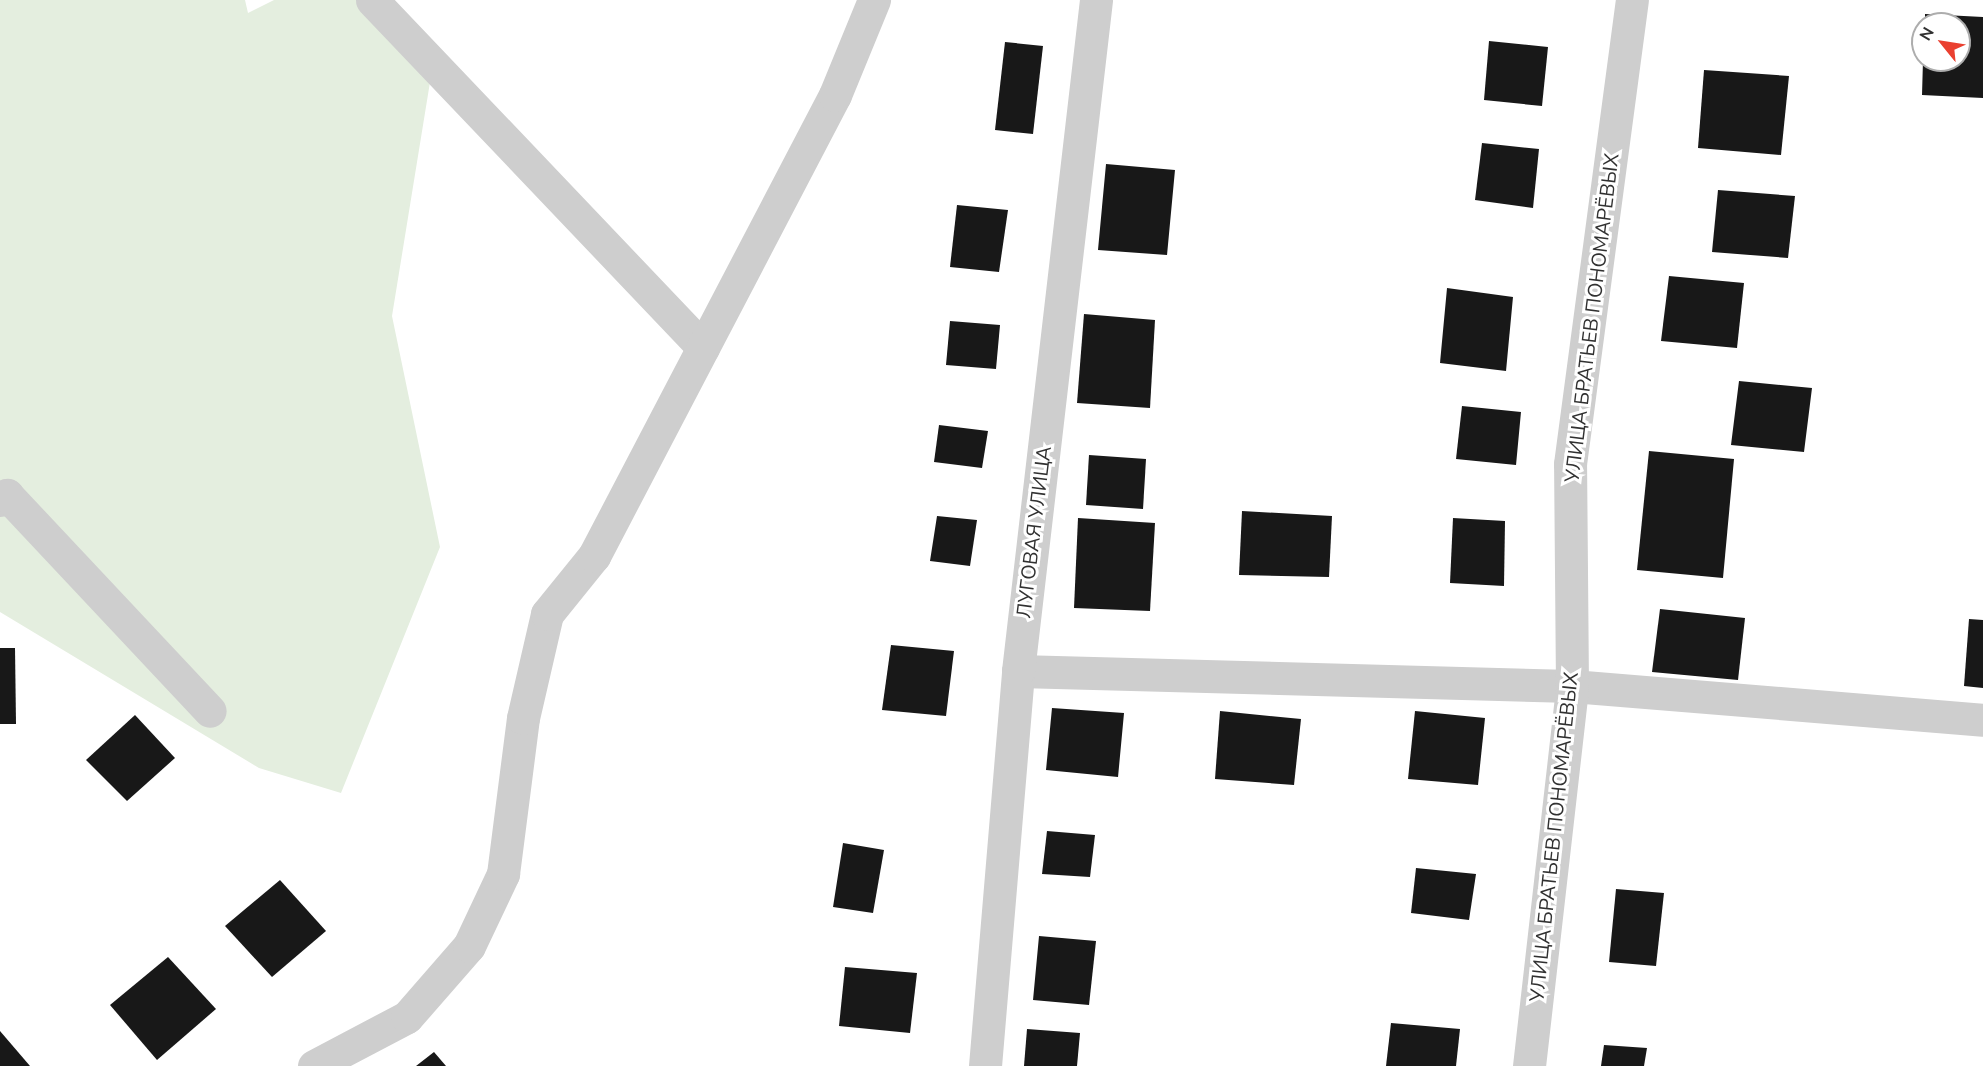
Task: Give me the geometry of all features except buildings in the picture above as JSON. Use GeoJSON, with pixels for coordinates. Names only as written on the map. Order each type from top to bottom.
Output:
{"type":"FeatureCollection","features":[{"type":"Feature","properties":{"kind":"street"},"geometry":{"type":"LineString","coordinates":[[372,0],[703,347]]}},
{"type":"Feature","properties":{"kind":"street"},"geometry":{"type":"LineString","coordinates":[[314,1066],[407,1017],[440,983],[469,946],[503,874],[523,718],[547,614],[594,556],[835,95],[874,0]]}},
{"type":"Feature","properties":{"kind":"street","name":"ЛУГОВАЯ УЛИЦА"},"geometry":{"type":"LineString","coordinates":[[985,1066],[1018,671],[1096,0]]}},
{"type":"Feature","properties":{"kind":"street","name":"УЛИЦА БРАТЬЕВ ПОНОМАРЁВЫХ"},"geometry":{"type":"LineString","coordinates":[[1529,1066],[1572,686],[1570,464],[1632,0]]}},
{"type":"Feature","properties":{"kind":"street"},"geometry":{"type":"LineString","coordinates":[[0,500],[7,495],[210,711]]}},
{"type":"Feature","properties":{"kind":"street"},"geometry":{"type":"LineString","coordinates":[[1018,671],[1572,686],[1983,720]]}},
{"type":"Feature","properties":{"kind":"green space"},"geometry":{"type":"Polygon","coordinates":[[[0,0],[245,0],[248,13],[274,0],[394,0],[431,76],[392,316],[440,547],[341,793],[259,768],[0,612],[0,0]]]}}]}
